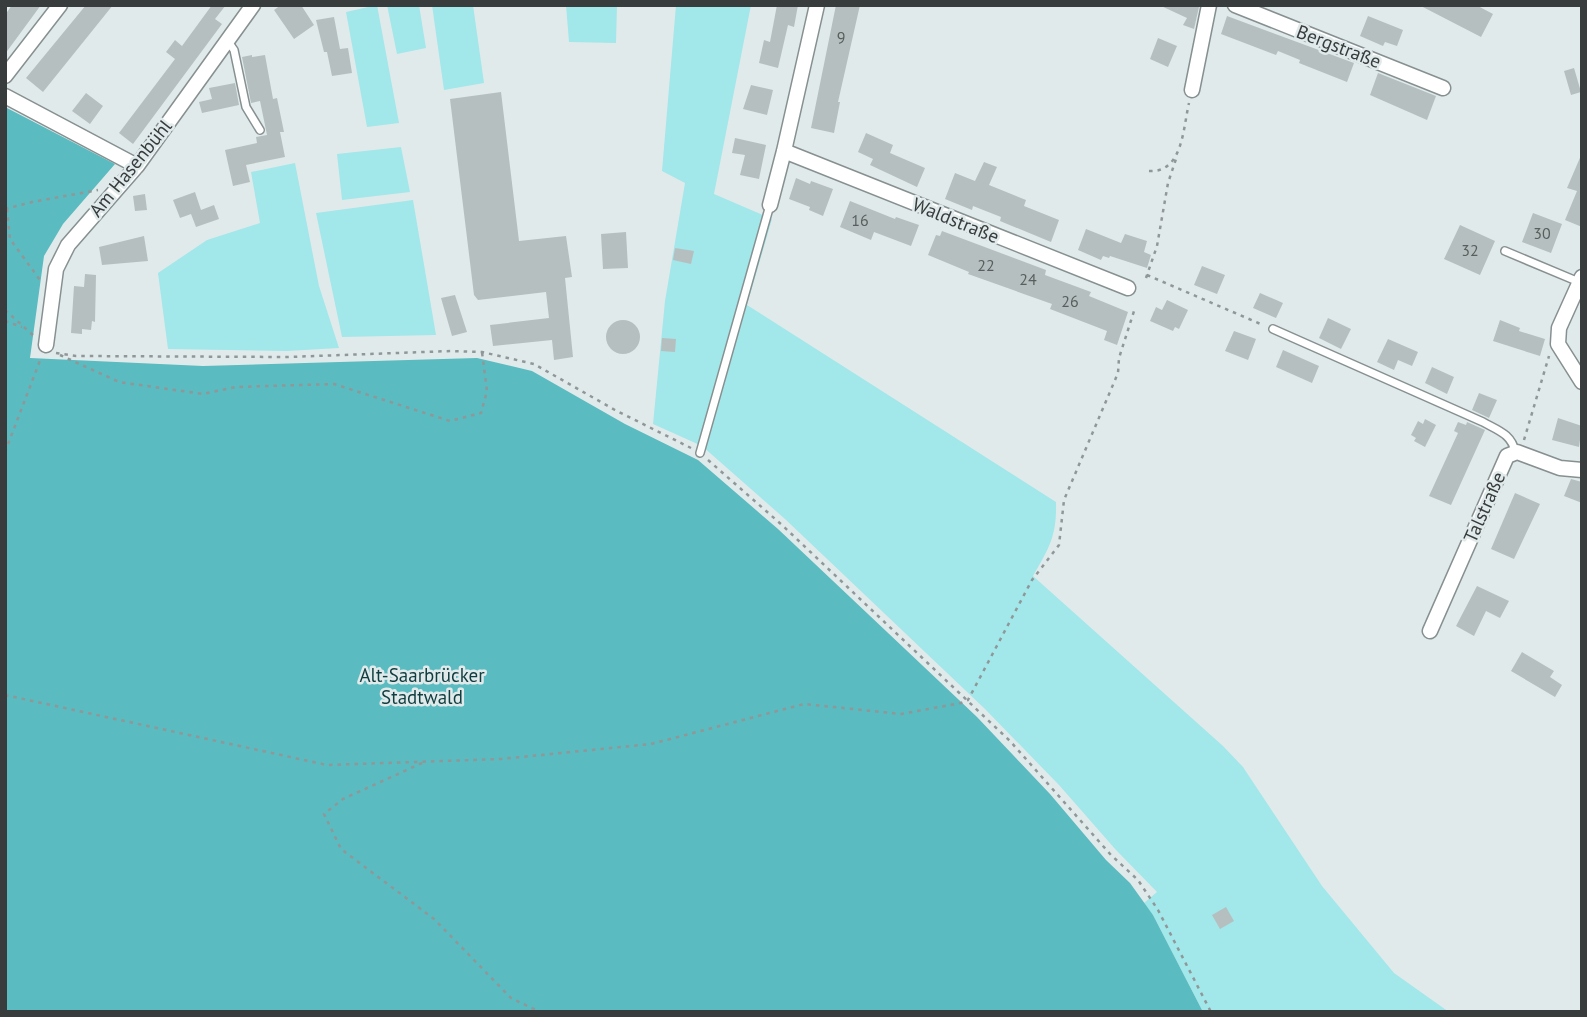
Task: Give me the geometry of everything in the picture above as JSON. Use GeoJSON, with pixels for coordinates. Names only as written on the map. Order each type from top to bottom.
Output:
{"type":"FeatureCollection","features":[{"type":"Feature","properties":{"kind":"street"},"geometry":{"type":"LineString","coordinates":[[5,76],[60,5]]}},
{"type":"Feature","properties":{"kind":"street","name":"Am Hasenbühl"},"geometry":{"type":"LineString","coordinates":[[51,349],[52,296],[58,262],[68,245],[137,166],[253,5]]}},
{"type":"Feature","properties":{"kind":"street"},"geometry":{"type":"LineString","coordinates":[[770,205],[817,5]]}},
{"type":"Feature","properties":{"kind":"street"},"geometry":{"type":"LineString","coordinates":[[1192,90],[1209,5]]}},
{"type":"Feature","properties":{"kind":"street","name":"Bergstraße"},"geometry":{"type":"LineString","coordinates":[[1235,5],[1443,88]]}},
{"type":"Feature","properties":{"kind":"street"},"geometry":{"type":"LineString","coordinates":[[5,96],[137,166]]}},
{"type":"Feature","properties":{"kind":"street","name":"Waldstraße"},"geometry":{"type":"LineString","coordinates":[[784,151],[1128,288]]}},
{"type":"Feature","properties":{"kind":"street"},"geometry":{"type":"LineString","coordinates":[[1581,280],[1559,328],[1558,344],[1582,383]]}},
{"type":"Feature","properties":{"kind":"street","name":"Talstraße"},"geometry":{"type":"LineString","coordinates":[[1430,631],[1507,456],[1515,452],[1560,468],[1582,470]]}},
{"type":"Feature","properties":{"kind":"lane"},"geometry":{"type":"LineString","coordinates":[[227,39],[234,50],[246,107],[260,130]]}},
{"type":"Feature","properties":{"kind":"lane"},"geometry":{"type":"LineString","coordinates":[[699,453],[770,205]]}},
{"type":"Feature","properties":{"kind":"lane"},"geometry":{"type":"LineString","coordinates":[[1505,251],[1581,280]]}},
{"type":"Feature","properties":{"kind":"lane"},"geometry":{"type":"LineString","coordinates":[[1273,329],[1483,422],[1509,437],[1515,452]]}},
{"type":"Feature","properties":{"kind":"path"},"geometry":{"type":"LineString","coordinates":[[1192,90],[1168,183],[1157,246],[1146,277],[1273,329]]}},
{"type":"Feature","properties":{"kind":"path"},"geometry":{"type":"LineString","coordinates":[[1149,171],[1160,171],[1176,159]]}},
{"type":"Feature","properties":{"kind":"path"},"geometry":{"type":"LineString","coordinates":[[52,296],[10,239],[6,209],[118,186]]}},
{"type":"Feature","properties":{"kind":"path"},"geometry":{"type":"LineString","coordinates":[[5,695],[327,765],[502,760],[651,744],[804,704],[901,714],[961,704],[968,700],[1032,580],[1059,545],[1064,500],[1118,373],[1119,358],[1135,308]]}},
{"type":"Feature","properties":{"kind":"path"},"geometry":{"type":"LineString","coordinates":[[5,310],[51,349],[119,382],[203,394],[236,387],[334,384],[450,421],[481,413],[487,391],[482,352]]}},
{"type":"Feature","properties":{"kind":"path"},"geometry":{"type":"LineString","coordinates":[[5,321],[26,329]]}},
{"type":"Feature","properties":{"kind":"path"},"geometry":{"type":"LineString","coordinates":[[1525,438],[1544,369],[1550,352],[1558,344]]}},
{"type":"Feature","properties":{"kind":"path"},"geometry":{"type":"LineString","coordinates":[[51,349],[76,356],[203,358],[482,352],[534,364],[699,453],[782,525],[968,700],[1010,741],[1111,855],[1138,880],[1164,920],[1211,1012]]}},
{"type":"Feature","properties":{"kind":"path"},"geometry":{"type":"LineString","coordinates":[[5,452],[51,349]]}},
{"type":"Feature","properties":{"kind":"path"},"geometry":{"type":"LineString","coordinates":[[425,762],[343,799],[324,814],[341,849],[434,919],[511,998],[540,1012]]}},
{"type":"Feature","properties":{"kind":"shaded area"},"geometry":{"type":"Polygon","coordinates":[[[377,5],[399,123],[367,127],[346,12],[377,5]]]}},
{"type":"Feature","properties":{"kind":"shaded area"},"geometry":{"type":"Polygon","coordinates":[[[387,5],[419,5],[426,48],[397,54],[387,5]]]}},
{"type":"Feature","properties":{"kind":"shaded area"},"geometry":{"type":"Polygon","coordinates":[[[432,5],[473,5],[484,83],[444,90],[432,5]]]}},
{"type":"Feature","properties":{"kind":"shaded area"},"geometry":{"type":"Polygon","coordinates":[[[566,5],[617,5],[616,43],[569,42],[566,5]]]}},
{"type":"Feature","properties":{"kind":"shaded area"},"geometry":{"type":"Polygon","coordinates":[[[676,5],[751,5],[714,194],[772,219],[747,305],[1056,502],[1051,541],[1033,576],[1223,746],[1243,767],[1322,886],[1394,973],[1449,1012],[1203,1012],[1153,915],[1144,903],[1157,892],[1059,785],[985,709],[785,519],[702,446],[653,424],[665,301],[685,183],[662,171],[676,5]]]}},
{"type":"Feature","properties":{"kind":"shaded area"},"geometry":{"type":"Polygon","coordinates":[[[401,147],[410,192],[342,200],[337,154],[401,147]]]}},
{"type":"Feature","properties":{"kind":"shaded area"},"geometry":{"type":"Polygon","coordinates":[[[295,163],[319,286],[339,348],[287,351],[168,349],[158,273],[207,240],[260,223],[251,172],[295,163]]]}},
{"type":"Feature","properties":{"kind":"shaded area"},"geometry":{"type":"Polygon","coordinates":[[[413,200],[436,335],[342,337],[316,213],[413,200]]]}},
{"type":"Feature","properties":{"kind":"green space","name":"Alt-Saarbrücker Stadtwald"},"geometry":{"type":"Polygon","coordinates":[[[5,107],[115,164],[63,224],[44,256],[30,358],[203,366],[477,358],[532,371],[625,424],[698,460],[778,529],[977,717],[1050,794],[1106,860],[1130,883],[1153,915],[1203,1012],[5,1012],[5,107]]]}},
{"type":"Feature","properties":{"kind":"building"},"geometry":{"type":"Polygon","coordinates":[[[12,5],[41,5],[5,54],[5,15],[12,5]]]}},
{"type":"Feature","properties":{"kind":"building"},"geometry":{"type":"Polygon","coordinates":[[[86,5],[113,5],[43,92],[26,78],[86,5]]]}},
{"type":"Feature","properties":{"kind":"building"},"geometry":{"type":"Polygon","coordinates":[[[212,5],[226,5],[215,19],[222,24],[133,144],[119,133],[175,59],[166,52],[175,40],[182,46],[212,5]]]}},
{"type":"Feature","properties":{"kind":"building"},"geometry":{"type":"Polygon","coordinates":[[[281,5],[301,5],[314,25],[294,39],[274,10],[281,5]]]}},
{"type":"Feature","properties":{"kind":"building"},"geometry":{"type":"Polygon","coordinates":[[[777,5],[798,5],[794,27],[788,25],[778,68],[759,63],[764,40],[770,42],[777,5]]]}},
{"type":"Feature","properties":{"kind":"building"},"geometry":{"type":"Polygon","coordinates":[[[836,5],[860,5],[838,102],[834,133],[811,128],[836,5]]]}},
{"type":"Feature","properties":{"kind":"building"},"geometry":{"type":"Polygon","coordinates":[[[1159,5],[1199,7],[1194,29],[1183,25],[1187,18],[1159,5]]]}},
{"type":"Feature","properties":{"kind":"building"},"geometry":{"type":"Polygon","coordinates":[[[1419,5],[1476,5],[1493,14],[1481,37],[1419,5]]]}},
{"type":"Feature","properties":{"kind":"building"},"geometry":{"type":"Polygon","coordinates":[[[1227,16],[1354,63],[1347,82],[1299,63],[1300,60],[1278,51],[1276,55],[1221,34],[1227,16]]]}},
{"type":"Feature","properties":{"kind":"building"},"geometry":{"type":"Polygon","coordinates":[[[1368,16],[1403,30],[1397,46],[1385,42],[1383,46],[1360,36],[1368,16]]]}},
{"type":"Feature","properties":{"kind":"building"},"geometry":{"type":"Polygon","coordinates":[[[334,17],[340,49],[348,48],[352,73],[332,76],[316,20],[334,17]]]}},
{"type":"Feature","properties":{"kind":"building"},"geometry":{"type":"Polygon","coordinates":[[[1158,38],[1177,46],[1168,67],[1150,59],[1158,38]]]}},
{"type":"Feature","properties":{"kind":"building"},"geometry":{"type":"Polygon","coordinates":[[[265,55],[273,99],[277,98],[284,132],[280,132],[285,157],[246,165],[250,182],[233,186],[225,150],[257,143],[256,137],[267,135],[260,101],[251,103],[242,57],[265,55]]]}},
{"type":"Feature","properties":{"kind":"building"},"geometry":{"type":"Polygon","coordinates":[[[1574,68],[1581,92],[1571,95],[1564,71],[1574,68]]]}},
{"type":"Feature","properties":{"kind":"building"},"geometry":{"type":"Polygon","coordinates":[[[1378,73],[1436,96],[1427,120],[1370,95],[1378,73]]]}},
{"type":"Feature","properties":{"kind":"building"},"geometry":{"type":"Polygon","coordinates":[[[235,83],[239,105],[202,113],[199,102],[212,99],[209,88],[235,83]]]}},
{"type":"Feature","properties":{"kind":"building"},"geometry":{"type":"Polygon","coordinates":[[[751,85],[773,90],[767,115],[743,109],[751,85]]]}},
{"type":"Feature","properties":{"kind":"building"},"geometry":{"type":"Polygon","coordinates":[[[501,92],[519,241],[566,236],[572,277],[565,278],[573,357],[554,360],[552,340],[493,346],[490,325],[549,318],[546,292],[478,300],[474,295],[450,99],[501,92]]]}},
{"type":"Feature","properties":{"kind":"building"},"geometry":{"type":"Polygon","coordinates":[[[86,93],[103,106],[90,124],[72,111],[86,93]]]}},
{"type":"Feature","properties":{"kind":"building"},"geometry":{"type":"Polygon","coordinates":[[[866,133],[893,145],[890,153],[925,168],[917,187],[870,165],[873,159],[858,152],[866,133]]]}},
{"type":"Feature","properties":{"kind":"building"},"geometry":{"type":"Polygon","coordinates":[[[735,138],[766,145],[759,179],[740,175],[745,155],[732,153],[735,138]]]}},
{"type":"Feature","properties":{"kind":"building"},"geometry":{"type":"Polygon","coordinates":[[[1582,153],[1582,227],[1565,220],[1577,191],[1567,188],[1582,153]]]}},
{"type":"Feature","properties":{"kind":"building"},"geometry":{"type":"Polygon","coordinates":[[[984,162],[997,167],[989,185],[1026,200],[1024,206],[1059,220],[1051,242],[1000,221],[1001,217],[973,206],[972,210],[945,199],[955,173],[975,181],[984,162]]]}},
{"type":"Feature","properties":{"kind":"building"},"geometry":{"type":"Polygon","coordinates":[[[796,178],[833,189],[823,216],[809,210],[810,207],[789,199],[796,178]]]}},
{"type":"Feature","properties":{"kind":"building"},"geometry":{"type":"Polygon","coordinates":[[[195,192],[201,210],[214,205],[219,219],[196,227],[191,214],[180,218],[173,200],[195,192]]]}},
{"type":"Feature","properties":{"kind":"building"},"geometry":{"type":"Polygon","coordinates":[[[145,194],[147,210],[135,211],[133,196],[145,194]]]}},
{"type":"Feature","properties":{"kind":"building"},"geometry":{"type":"Polygon","coordinates":[[[850,201],[895,219],[896,217],[919,225],[911,246],[874,232],[871,240],[840,227],[850,201]]]}},
{"type":"Feature","properties":{"kind":"building"},"geometry":{"type":"Polygon","coordinates":[[[1533,213],[1562,224],[1551,253],[1522,242],[1533,213]]]}},
{"type":"Feature","properties":{"kind":"building"},"geometry":{"type":"Polygon","coordinates":[[[1460,225],[1495,241],[1480,275],[1444,259],[1460,225]]]}},
{"type":"Feature","properties":{"kind":"building"},"geometry":{"type":"Polygon","coordinates":[[[1086,229],[1121,243],[1125,234],[1147,241],[1144,252],[1151,255],[1147,268],[1110,256],[1103,256],[1101,260],[1078,250],[1086,229]]]}},
{"type":"Feature","properties":{"kind":"building"},"geometry":{"type":"Polygon","coordinates":[[[942,231],[1046,270],[1045,275],[1091,292],[1089,296],[1128,312],[1117,345],[1104,340],[1107,331],[1050,309],[1052,304],[968,274],[969,272],[928,255],[936,235],[940,236],[942,231]]]}},
{"type":"Feature","properties":{"kind":"building"},"geometry":{"type":"Polygon","coordinates":[[[626,232],[628,268],[603,269],[601,234],[626,232]]]}},
{"type":"Feature","properties":{"kind":"building"},"geometry":{"type":"Polygon","coordinates":[[[144,236],[148,261],[102,265],[99,247],[144,236]]]}},
{"type":"Feature","properties":{"kind":"building"},"geometry":{"type":"Polygon","coordinates":[[[675,248],[694,251],[691,264],[673,260],[675,248]]]}},
{"type":"Feature","properties":{"kind":"building"},"geometry":{"type":"Polygon","coordinates":[[[1202,266],[1225,275],[1217,294],[1194,285],[1202,266]]]}},
{"type":"Feature","properties":{"kind":"building"},"geometry":{"type":"Polygon","coordinates":[[[85,274],[96,275],[95,322],[92,321],[91,330],[82,329],[82,334],[71,333],[74,286],[84,287],[85,274]]]}},
{"type":"Feature","properties":{"kind":"building"},"geometry":{"type":"Polygon","coordinates":[[[1260,293],[1283,303],[1276,318],[1253,308],[1260,293]]]}},
{"type":"Feature","properties":{"kind":"building"},"geometry":{"type":"Polygon","coordinates":[[[455,295],[467,332],[452,336],[441,298],[455,295]]]}},
{"type":"Feature","properties":{"kind":"building"},"geometry":{"type":"Polygon","coordinates":[[[1167,300],[1188,310],[1179,329],[1175,327],[1173,331],[1150,321],[1156,307],[1162,310],[1167,300]]]}},
{"type":"Feature","properties":{"kind":"building"},"geometry":{"type":"Polygon","coordinates":[[[1328,318],[1351,329],[1341,349],[1319,338],[1328,318]]]}},
{"type":"Feature","properties":{"kind":"building"},"geometry":{"type":"Polygon","coordinates":[[[623,320],[635,325],[640,337],[635,349],[623,354],[611,349],[606,337],[611,325],[623,320]]]}},
{"type":"Feature","properties":{"kind":"building"},"geometry":{"type":"Polygon","coordinates":[[[1500,320],[1520,328],[1519,331],[1545,339],[1540,356],[1493,341],[1500,320]]]}},
{"type":"Feature","properties":{"kind":"building"},"geometry":{"type":"Polygon","coordinates":[[[1234,331],[1256,339],[1248,360],[1225,351],[1234,331]]]}},
{"type":"Feature","properties":{"kind":"building"},"geometry":{"type":"Polygon","coordinates":[[[662,338],[676,339],[675,352],[661,351],[662,338]]]}},
{"type":"Feature","properties":{"kind":"building"},"geometry":{"type":"Polygon","coordinates":[[[1388,339],[1418,352],[1412,366],[1398,360],[1394,370],[1377,362],[1388,339]]]}},
{"type":"Feature","properties":{"kind":"building"},"geometry":{"type":"Polygon","coordinates":[[[1283,350],[1319,366],[1312,383],[1276,367],[1283,350]]]}},
{"type":"Feature","properties":{"kind":"building"},"geometry":{"type":"Polygon","coordinates":[[[1432,367],[1454,377],[1447,394],[1425,383],[1432,367]]]}},
{"type":"Feature","properties":{"kind":"building"},"geometry":{"type":"Polygon","coordinates":[[[1479,393],[1497,400],[1489,418],[1472,410],[1479,393]]]}},
{"type":"Feature","properties":{"kind":"building"},"geometry":{"type":"Polygon","coordinates":[[[1558,418],[1582,426],[1579,447],[1552,440],[1558,418]]]}},
{"type":"Feature","properties":{"kind":"building"},"geometry":{"type":"Polygon","coordinates":[[[1425,419],[1436,425],[1425,447],[1414,441],[1416,438],[1411,435],[1418,421],[1423,424],[1425,419]]]}},
{"type":"Feature","properties":{"kind":"building"},"geometry":{"type":"Polygon","coordinates":[[[1458,422],[1466,425],[1467,422],[1485,430],[1451,505],[1429,496],[1458,433],[1454,431],[1458,422]]]}},
{"type":"Feature","properties":{"kind":"building"},"geometry":{"type":"Polygon","coordinates":[[[1571,479],[1582,482],[1582,503],[1564,496],[1571,479]]]}},
{"type":"Feature","properties":{"kind":"building"},"geometry":{"type":"Polygon","coordinates":[[[1515,493],[1540,504],[1514,559],[1491,549],[1515,493]]]}},
{"type":"Feature","properties":{"kind":"building"},"geometry":{"type":"Polygon","coordinates":[[[1477,586],[1509,601],[1500,618],[1486,611],[1474,636],[1456,626],[1477,586]]]}},
{"type":"Feature","properties":{"kind":"building"},"geometry":{"type":"Polygon","coordinates":[[[1522,652],[1554,671],[1550,677],[1562,685],[1555,697],[1511,671],[1522,652]]]}},
{"type":"Feature","properties":{"kind":"building"},"geometry":{"type":"Polygon","coordinates":[[[1226,907],[1234,921],[1220,929],[1212,915],[1226,907]]]}}]}
